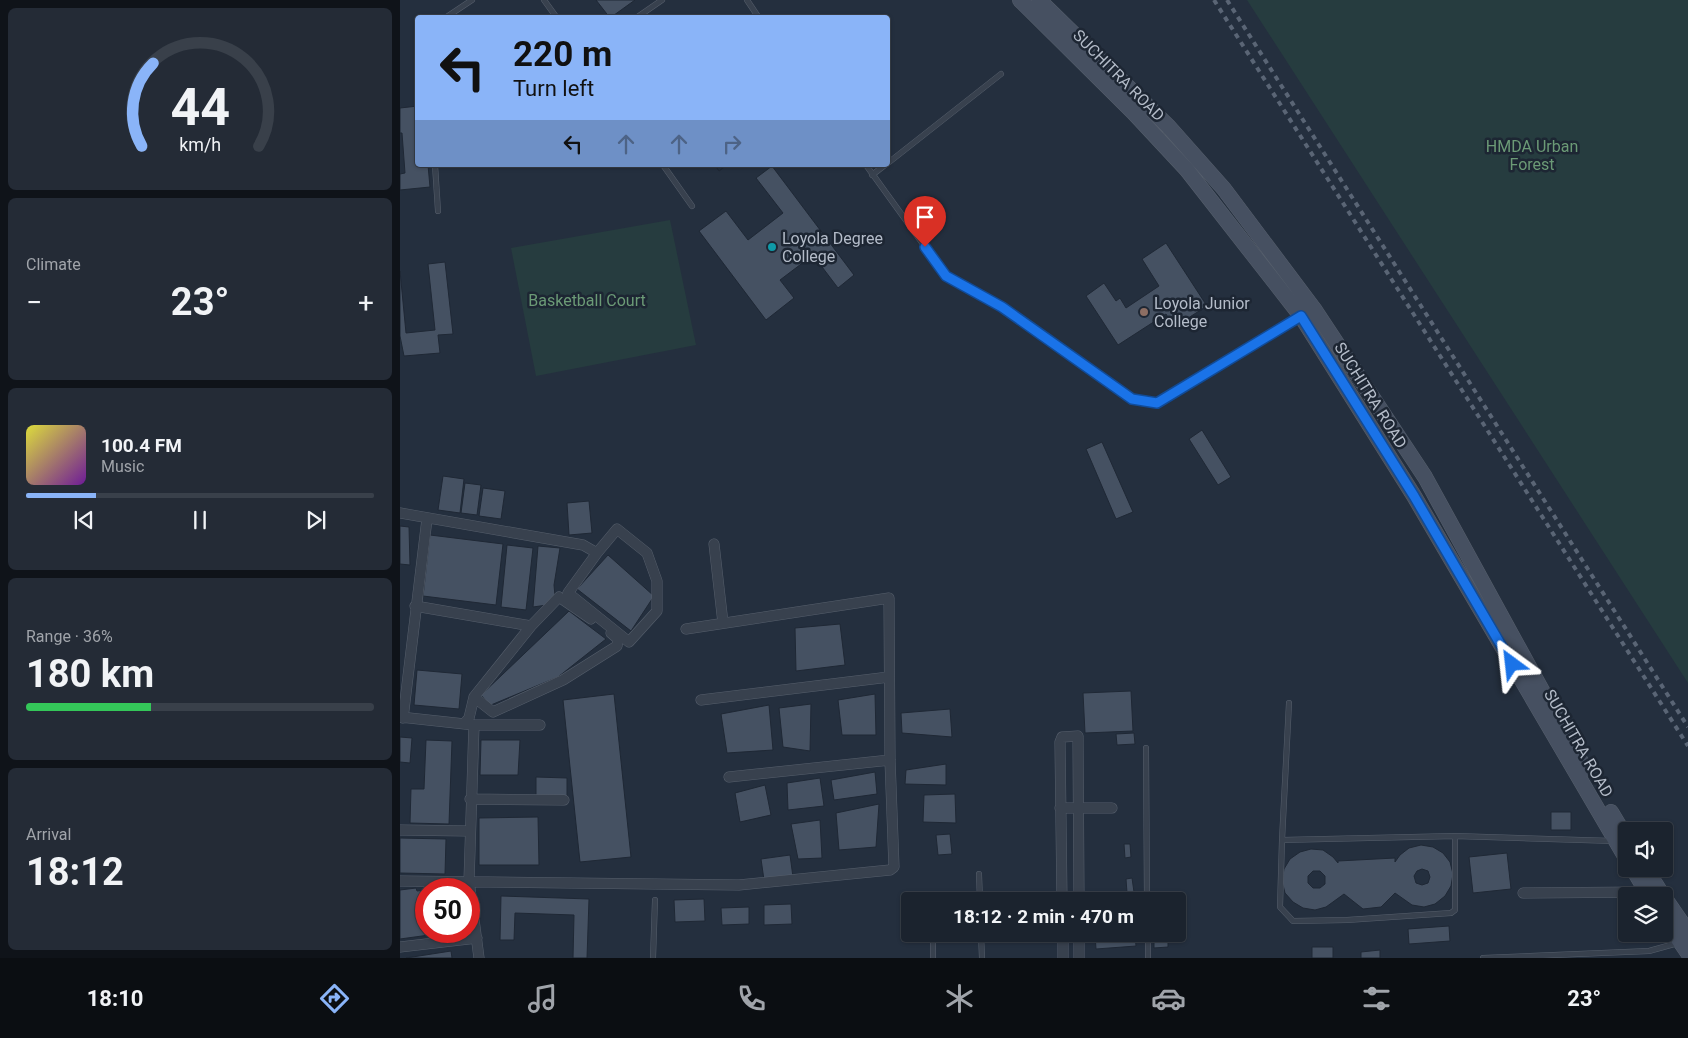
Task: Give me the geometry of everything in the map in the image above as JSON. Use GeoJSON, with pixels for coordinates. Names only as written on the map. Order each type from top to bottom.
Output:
{"type":"FeatureCollection","features":[{"type":"Feature","properties":{"kind":"main road","name":"SUCHITRA ROAD"},"geometry":{"type":"LineString","coordinates":[[1020,0],[1133,112],[1187,170],[1301,316],[1456,566],[1618,834]]}},
{"type":"Feature","properties":{"kind":"main road","name":"SUCHITRA ROAD"},"geometry":{"type":"LineString","coordinates":[[1039,0],[1169,127],[1224,189],[1314,309],[1425,477],[1588,774],[1618,833]]}},
{"type":"Feature","properties":{"kind":"main road"},"geometry":{"type":"LineString","coordinates":[[1456,566],[1469,559]]}},
{"type":"Feature","properties":{"kind":"main road"},"geometry":{"type":"LineString","coordinates":[[1673,917],[1685,942]]}},
{"type":"Feature","properties":{"kind":"main road"},"geometry":{"type":"LineString","coordinates":[[1673,928],[1685,942]]}},
{"type":"Feature","properties":{"kind":"street"},"geometry":{"type":"LineString","coordinates":[[400,513],[583,545],[598,553]]}},
{"type":"Feature","properties":{"kind":"street"},"geometry":{"type":"LineString","coordinates":[[427,519],[401,718],[469,724],[540,725]]}},
{"type":"Feature","properties":{"kind":"street"},"geometry":{"type":"LineString","coordinates":[[617,529],[647,553],[658,582],[657,611],[629,642],[568,593],[598,553],[617,529]]}},
{"type":"Feature","properties":{"kind":"street"},"geometry":{"type":"LineString","coordinates":[[714,544],[723,623]]}},
{"type":"Feature","properties":{"kind":"street"},"geometry":{"type":"LineString","coordinates":[[469,878],[469,718],[474,697],[531,626],[559,597],[618,639],[619,643],[563,680],[493,712],[474,697]]}},
{"type":"Feature","properties":{"kind":"street"},"geometry":{"type":"LineString","coordinates":[[480,881],[739,885],[890,870],[895,863],[890,760],[889,598],[686,629]]}},
{"type":"Feature","properties":{"kind":"street"},"geometry":{"type":"LineString","coordinates":[[415,606],[531,626]]}},
{"type":"Feature","properties":{"kind":"street"},"geometry":{"type":"LineString","coordinates":[[701,700],[889,677]]}},
{"type":"Feature","properties":{"kind":"street"},"geometry":{"type":"LineString","coordinates":[[1062,892],[1061,739],[1078,736],[1079,892]]}},
{"type":"Feature","properties":{"kind":"street"},"geometry":{"type":"LineString","coordinates":[[729,777],[890,760]]}},
{"type":"Feature","properties":{"kind":"street"},"geometry":{"type":"LineString","coordinates":[[470,799],[564,800]]}},
{"type":"Feature","properties":{"kind":"street"},"geometry":{"type":"LineString","coordinates":[[1060,808],[1112,808]]}},
{"type":"Feature","properties":{"kind":"street"},"geometry":{"type":"LineString","coordinates":[[400,830],[469,831]]}},
{"type":"Feature","properties":{"kind":"street"},"geometry":{"type":"LineString","coordinates":[[400,881],[415,881]]}},
{"type":"Feature","properties":{"kind":"street"},"geometry":{"type":"LineString","coordinates":[[1062,882],[1079,882]]}},
{"type":"Feature","properties":{"kind":"street"},"geometry":{"type":"LineString","coordinates":[[1523,893],[1618,894]]}},
{"type":"Feature","properties":{"kind":"street"},"geometry":{"type":"LineString","coordinates":[[1062,942],[1063,958]]}},
{"type":"Feature","properties":{"kind":"street"},"geometry":{"type":"LineString","coordinates":[[1079,942],[1079,958]]}},
{"type":"Feature","properties":{"kind":"street"},"geometry":{"type":"LineString","coordinates":[[400,947],[434,943]]}},
{"type":"Feature","properties":{"kind":"street"},"geometry":{"type":"LineString","coordinates":[[478,943],[479,958]]}},
{"type":"Feature","properties":{"kind":"lane"},"geometry":{"type":"LineString","coordinates":[[450,15],[472,0]]}},
{"type":"Feature","properties":{"kind":"lane"},"geometry":{"type":"LineString","coordinates":[[544,0],[555,15]]}},
{"type":"Feature","properties":{"kind":"lane"},"geometry":{"type":"LineString","coordinates":[[640,15],[662,0]]}},
{"type":"Feature","properties":{"kind":"lane"},"geometry":{"type":"LineString","coordinates":[[747,0],[758,15]]}},
{"type":"Feature","properties":{"kind":"lane"},"geometry":{"type":"LineString","coordinates":[[890,161],[1001,74]]}},
{"type":"Feature","properties":{"kind":"lane"},"geometry":{"type":"LineString","coordinates":[[435,167],[438,211]]}},
{"type":"Feature","properties":{"kind":"lane"},"geometry":{"type":"LineString","coordinates":[[664,167],[692,206]]}},
{"type":"Feature","properties":{"kind":"lane"},"geometry":{"type":"LineString","coordinates":[[867,167],[946,276],[1002,307],[1132,399],[1157,403],[1301,316]]}},
{"type":"Feature","properties":{"kind":"lane"},"geometry":{"type":"LineString","coordinates":[[872,174],[882,167]]}},
{"type":"Feature","properties":{"kind":"lane"},"geometry":{"type":"LineString","coordinates":[[1289,702],[1280,907],[1293,921],[1347,920],[1451,912],[1455,910],[1455,836]]}},
{"type":"Feature","properties":{"kind":"lane"},"geometry":{"type":"LineString","coordinates":[[1146,748],[1148,892]]}},
{"type":"Feature","properties":{"kind":"lane"},"geometry":{"type":"LineString","coordinates":[[1282,840],[1455,836],[1618,839]]}},
{"type":"Feature","properties":{"kind":"lane"},"geometry":{"type":"LineString","coordinates":[[979,874],[980,892]]}},
{"type":"Feature","properties":{"kind":"lane"},"geometry":{"type":"LineString","coordinates":[[653,958],[655,900]]}},
{"type":"Feature","properties":{"kind":"lane"},"geometry":{"type":"LineString","coordinates":[[933,942],[933,958]]}},
{"type":"Feature","properties":{"kind":"lane"},"geometry":{"type":"LineString","coordinates":[[981,942],[982,958]]}},
{"type":"Feature","properties":{"kind":"lane"},"geometry":{"type":"LineString","coordinates":[[1148,942],[1148,958]]}},
{"type":"Feature","properties":{"kind":"lane"},"geometry":{"type":"LineString","coordinates":[[1483,958],[1649,951],[1685,942]]}},
{"type":"Feature","properties":{"kind":"green space","name":"HMDA Urban Forest"},"geometry":{"type":"Polygon","coordinates":[[[1247,0],[1688,0],[1688,683],[1247,0]]]}},
{"type":"Feature","properties":{"kind":"green space","name":"Basketball Court"},"geometry":{"type":"Polygon","coordinates":[[[670,220],[696,345],[536,376],[511,248],[670,220]]]}},
{"type":"Feature","properties":{"kind":"building"},"geometry":{"type":"Polygon","coordinates":[[[596,0],[635,0],[614,15],[608,15],[596,0]]]}},
{"type":"Feature","properties":{"kind":"building"},"geometry":{"type":"Polygon","coordinates":[[[415,106],[415,167],[428,167],[430,187],[400,190],[400,174],[405,173],[402,133],[400,133],[400,108],[415,106]]]}},
{"type":"Feature","properties":{"kind":"building"},"geometry":{"type":"Polygon","coordinates":[[[716,167],[724,167],[719,171],[716,167]]]}},
{"type":"Feature","properties":{"kind":"building"},"geometry":{"type":"Polygon","coordinates":[[[716,167],[724,167],[719,171],[716,167]]]}},
{"type":"Feature","properties":{"kind":"building","name":"Loyola Degree College"},"geometry":{"type":"Polygon","coordinates":[[[773,167],[854,275],[838,288],[813,255],[780,280],[794,298],[766,320],[699,231],[726,211],[748,240],[783,213],[756,178],[773,167]]]}},
{"type":"Feature","properties":{"kind":"building"},"geometry":{"type":"Polygon","coordinates":[[[1166,243],[1207,306],[1174,327],[1166,314],[1118,345],[1086,296],[1104,283],[1116,301],[1120,298],[1126,308],[1159,286],[1142,259],[1166,243]]]}},
{"type":"Feature","properties":{"kind":"building"},"geometry":{"type":"Polygon","coordinates":[[[445,262],[453,334],[438,335],[440,353],[404,356],[400,336],[400,271],[406,333],[435,330],[428,264],[445,262]]]}},
{"type":"Feature","properties":{"kind":"building"},"geometry":{"type":"Polygon","coordinates":[[[1202,430],[1231,477],[1218,485],[1189,439],[1202,430]]]}},
{"type":"Feature","properties":{"kind":"building"},"geometry":{"type":"Polygon","coordinates":[[[1102,442],[1133,512],[1116,519],[1086,449],[1102,442]]]}},
{"type":"Feature","properties":{"kind":"building"},"geometry":{"type":"Polygon","coordinates":[[[443,476],[464,479],[460,513],[438,510],[443,476]]]}},
{"type":"Feature","properties":{"kind":"building"},"geometry":{"type":"Polygon","coordinates":[[[465,483],[481,485],[477,515],[461,513],[465,483]]]}},
{"type":"Feature","properties":{"kind":"building"},"geometry":{"type":"Polygon","coordinates":[[[483,488],[505,491],[501,519],[479,516],[483,488]]]}},
{"type":"Feature","properties":{"kind":"building"},"geometry":{"type":"Polygon","coordinates":[[[589,501],[592,533],[569,535],[567,503],[589,501]]]}},
{"type":"Feature","properties":{"kind":"building"},"geometry":{"type":"Polygon","coordinates":[[[400,526],[409,527],[410,565],[400,564],[400,526]]]}},
{"type":"Feature","properties":{"kind":"building"},"geometry":{"type":"Polygon","coordinates":[[[430,535],[503,544],[496,605],[423,596],[430,535]]]}},
{"type":"Feature","properties":{"kind":"building"},"geometry":{"type":"Polygon","coordinates":[[[507,545],[533,548],[526,610],[501,607],[507,545]]]}},
{"type":"Feature","properties":{"kind":"building"},"geometry":{"type":"Polygon","coordinates":[[[538,546],[560,548],[554,585],[555,596],[547,605],[533,607],[538,546]]]}},
{"type":"Feature","properties":{"kind":"building"},"geometry":{"type":"Polygon","coordinates":[[[608,555],[654,596],[631,631],[577,589],[608,555]]]}},
{"type":"Feature","properties":{"kind":"building"},"geometry":{"type":"Polygon","coordinates":[[[569,611],[606,639],[558,677],[491,705],[481,695],[569,611]]]}},
{"type":"Feature","properties":{"kind":"building"},"geometry":{"type":"Polygon","coordinates":[[[840,624],[845,665],[796,671],[795,628],[840,624]]]}},
{"type":"Feature","properties":{"kind":"building"},"geometry":{"type":"Polygon","coordinates":[[[417,670],[462,674],[459,709],[414,705],[417,670]]]}},
{"type":"Feature","properties":{"kind":"building"},"geometry":{"type":"Polygon","coordinates":[[[1131,691],[1133,731],[1085,733],[1083,693],[1131,691]]]}},
{"type":"Feature","properties":{"kind":"building"},"geometry":{"type":"Polygon","coordinates":[[[614,694],[631,857],[580,862],[563,700],[614,694]]]}},
{"type":"Feature","properties":{"kind":"building"},"geometry":{"type":"Polygon","coordinates":[[[875,694],[876,735],[842,735],[838,700],[875,694]]]}},
{"type":"Feature","properties":{"kind":"building"},"geometry":{"type":"Polygon","coordinates":[[[811,704],[810,751],[783,747],[779,708],[811,704]]]}},
{"type":"Feature","properties":{"kind":"building"},"geometry":{"type":"Polygon","coordinates":[[[769,705],[773,750],[727,753],[721,714],[769,705]]]}},
{"type":"Feature","properties":{"kind":"building"},"geometry":{"type":"Polygon","coordinates":[[[950,709],[952,737],[902,733],[901,713],[950,709]]]}},
{"type":"Feature","properties":{"kind":"building"},"geometry":{"type":"Polygon","coordinates":[[[1134,733],[1135,744],[1117,745],[1116,734],[1134,733]]]}},
{"type":"Feature","properties":{"kind":"building"},"geometry":{"type":"Polygon","coordinates":[[[400,737],[412,738],[410,763],[400,762],[400,737]]]}},
{"type":"Feature","properties":{"kind":"building"},"geometry":{"type":"Polygon","coordinates":[[[426,740],[452,741],[449,824],[410,823],[411,789],[424,789],[426,740]]]}},
{"type":"Feature","properties":{"kind":"building"},"geometry":{"type":"Polygon","coordinates":[[[481,740],[520,740],[518,775],[480,775],[481,740]]]}},
{"type":"Feature","properties":{"kind":"building"},"geometry":{"type":"Polygon","coordinates":[[[946,764],[946,785],[905,784],[906,770],[946,764]]]}},
{"type":"Feature","properties":{"kind":"building"},"geometry":{"type":"Polygon","coordinates":[[[875,772],[877,794],[834,800],[831,780],[875,772]]]}},
{"type":"Feature","properties":{"kind":"building"},"geometry":{"type":"Polygon","coordinates":[[[536,777],[567,778],[567,799],[536,798],[536,777]]]}},
{"type":"Feature","properties":{"kind":"building"},"geometry":{"type":"Polygon","coordinates":[[[820,778],[824,806],[788,810],[787,783],[820,778]]]}},
{"type":"Feature","properties":{"kind":"building"},"geometry":{"type":"Polygon","coordinates":[[[765,785],[771,815],[740,822],[735,793],[765,785]]]}},
{"type":"Feature","properties":{"kind":"building"},"geometry":{"type":"Polygon","coordinates":[[[955,794],[956,823],[923,822],[924,795],[955,794]]]}},
{"type":"Feature","properties":{"kind":"building"},"geometry":{"type":"Polygon","coordinates":[[[879,804],[876,847],[839,850],[836,813],[879,804]]]}},
{"type":"Feature","properties":{"kind":"building"},"geometry":{"type":"Polygon","coordinates":[[[1551,812],[1571,812],[1571,830],[1551,830],[1551,812]]]}},
{"type":"Feature","properties":{"kind":"building"},"geometry":{"type":"Polygon","coordinates":[[[538,817],[539,865],[479,865],[479,818],[538,817]]]}},
{"type":"Feature","properties":{"kind":"building"},"geometry":{"type":"Polygon","coordinates":[[[820,820],[822,858],[798,859],[791,824],[820,820]]]}},
{"type":"Feature","properties":{"kind":"building"},"geometry":{"type":"Polygon","coordinates":[[[950,834],[952,854],[938,855],[936,835],[950,834]]]}},
{"type":"Feature","properties":{"kind":"building"},"geometry":{"type":"Polygon","coordinates":[[[400,838],[446,839],[445,874],[400,873],[400,838]]]}},
{"type":"Feature","properties":{"kind":"building"},"geometry":{"type":"Polygon","coordinates":[[[1124,844],[1130,844],[1131,857],[1125,858],[1124,844]]]}},
{"type":"Feature","properties":{"kind":"building"},"geometry":{"type":"Polygon","coordinates":[[[1421,845],[1433,847],[1443,853],[1450,862],[1453,874],[1451,886],[1445,896],[1435,904],[1424,907],[1412,905],[1395,893],[1381,907],[1363,909],[1344,894],[1326,907],[1315,910],[1303,908],[1293,902],[1285,893],[1282,881],[1284,869],[1290,859],[1300,852],[1311,849],[1323,850],[1338,863],[1338,861],[1395,858],[1395,862],[1409,848],[1421,845]],[[1422,869],[1417,871],[1414,876],[1416,883],[1422,885],[1428,883],[1430,877],[1428,871],[1422,869]],[[1313,871],[1308,876],[1308,883],[1313,888],[1320,888],[1325,884],[1325,876],[1320,871],[1313,871]]]}},
{"type":"Feature","properties":{"kind":"building"},"geometry":{"type":"Polygon","coordinates":[[[1507,853],[1511,889],[1473,893],[1469,857],[1507,853]]]}},
{"type":"Feature","properties":{"kind":"building"},"geometry":{"type":"Polygon","coordinates":[[[790,855],[793,877],[764,880],[761,859],[790,855]]]}},
{"type":"Feature","properties":{"kind":"building"},"geometry":{"type":"Polygon","coordinates":[[[1132,878],[1134,892],[1127,892],[1126,879],[1132,878]]]}},
{"type":"Feature","properties":{"kind":"building"},"geometry":{"type":"Polygon","coordinates":[[[415,888],[415,937],[400,939],[400,890],[415,888]]]}},
{"type":"Feature","properties":{"kind":"building"},"geometry":{"type":"Polygon","coordinates":[[[501,896],[589,899],[587,958],[573,958],[574,915],[515,913],[514,940],[500,940],[501,896]]]}},
{"type":"Feature","properties":{"kind":"building"},"geometry":{"type":"Polygon","coordinates":[[[704,899],[705,921],[675,922],[674,900],[704,899]]]}},
{"type":"Feature","properties":{"kind":"building"},"geometry":{"type":"Polygon","coordinates":[[[791,904],[792,924],[764,925],[764,905],[791,904]]]}},
{"type":"Feature","properties":{"kind":"building"},"geometry":{"type":"Polygon","coordinates":[[[749,907],[749,924],[722,925],[721,908],[749,907]]]}},
{"type":"Feature","properties":{"kind":"building"},"geometry":{"type":"Polygon","coordinates":[[[1449,926],[1450,941],[1409,944],[1408,929],[1449,926]]]}},
{"type":"Feature","properties":{"kind":"building"},"geometry":{"type":"Polygon","coordinates":[[[1096,942],[1136,942],[1136,946],[1096,949],[1096,942]]]}},
{"type":"Feature","properties":{"kind":"building"},"geometry":{"type":"Polygon","coordinates":[[[1154,942],[1168,942],[1168,947],[1154,948],[1154,942]]]}},
{"type":"Feature","properties":{"kind":"building"},"geometry":{"type":"Polygon","coordinates":[[[1312,947],[1333,947],[1333,958],[1312,958],[1312,947]]]}},
{"type":"Feature","properties":{"kind":"building"},"geometry":{"type":"Polygon","coordinates":[[[1380,950],[1380,958],[1361,958],[1361,952],[1380,950]]]}},
{"type":"Feature","properties":{"kind":"building"},"geometry":{"type":"Polygon","coordinates":[[[451,951],[452,958],[406,958],[451,951]]]}},
{"type":"Feature","properties":{"kind":"railway"},"geometry":{"type":"LineString","coordinates":[[1214,0],[1688,746]]}},
{"type":"Feature","properties":{"kind":"railway"},"geometry":{"type":"LineString","coordinates":[[1227,0],[1688,727]]}},
{"type":"Feature","properties":{"kind":"place","name":"Loyola Degree College"},"geometry":{"type":"Point","coordinates":[772,247]}},
{"type":"Feature","properties":{"kind":"place","name":"Loyola Junior College"},"geometry":{"type":"Point","coordinates":[1144,312]}},
{"type":"Feature","properties":{"kind":"route"},"geometry":{"type":"LineString","coordinates":[[925,247],[946,276],[1002,307],[1132,399],[1157,403],[1301,316],[1414,496],[1512,664]]}}]}
